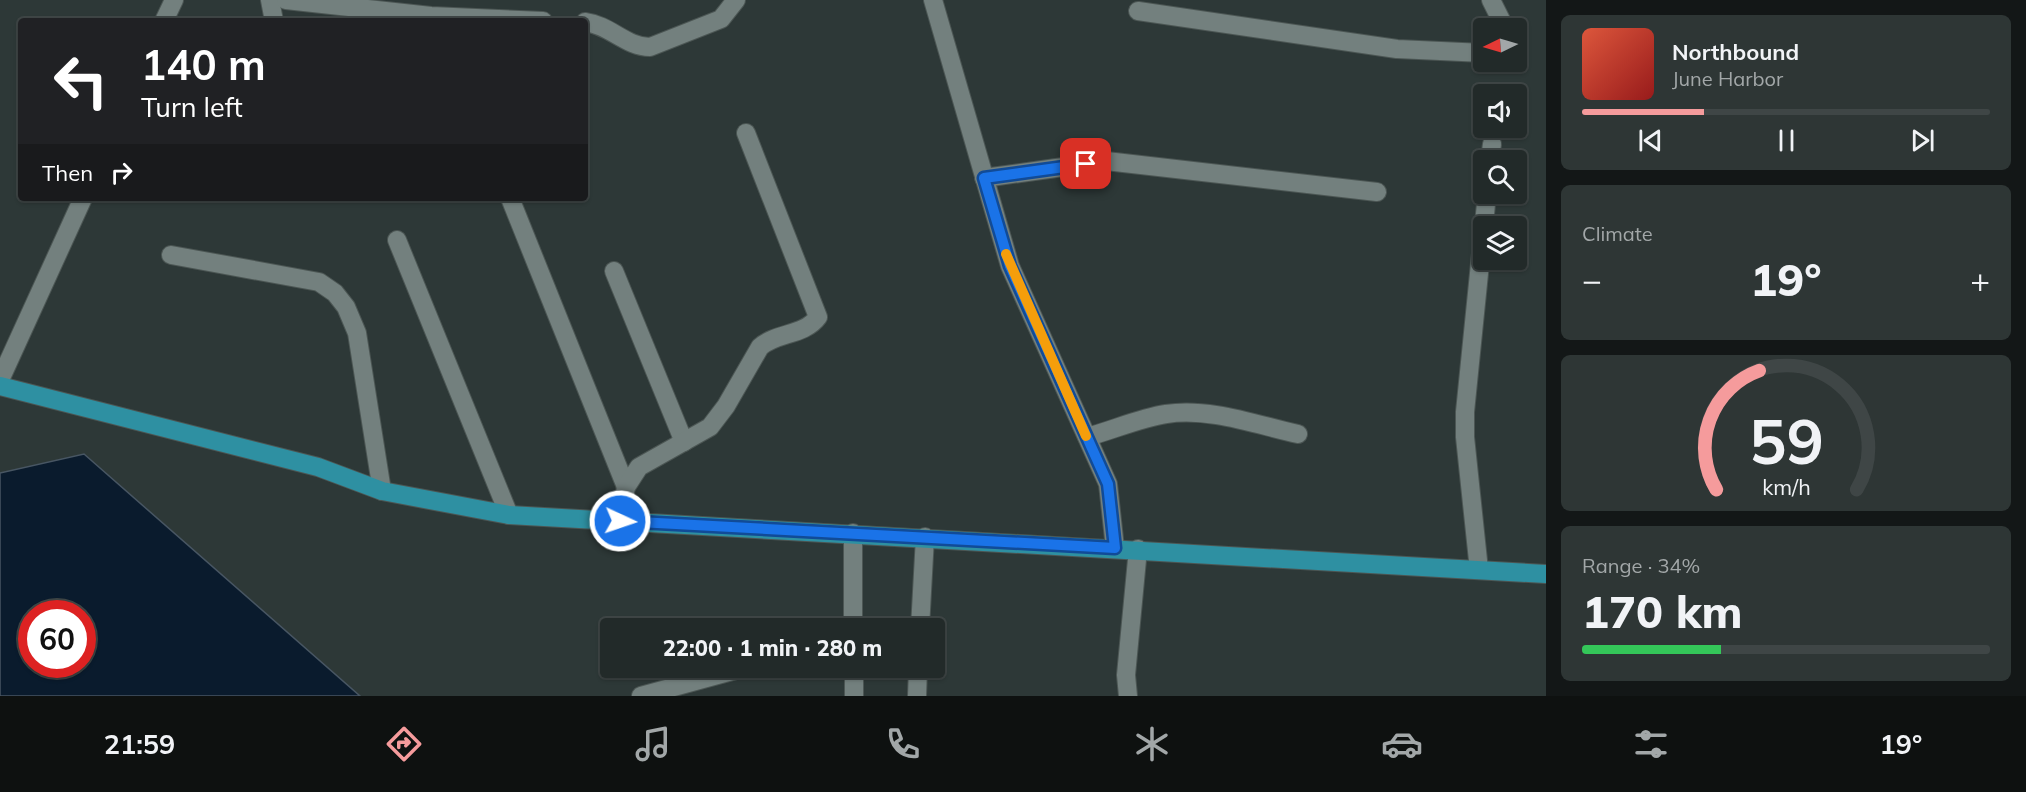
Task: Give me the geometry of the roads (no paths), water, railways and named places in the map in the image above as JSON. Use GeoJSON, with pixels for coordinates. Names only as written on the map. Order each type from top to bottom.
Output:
{"type":"FeatureCollection","features":[{"type":"Feature","properties":{"kind":"main road"},"geometry":{"type":"LineString","coordinates":[[0,386],[318,467],[382,491],[509,515],[1546,574]]}},
{"type":"Feature","properties":{"kind":"street"},"geometry":{"type":"LineString","coordinates":[[165,18],[174,0]]}},
{"type":"Feature","properties":{"kind":"street"},"geometry":{"type":"LineString","coordinates":[[270,0],[273,18]]}},
{"type":"Feature","properties":{"kind":"street"},"geometry":{"type":"LineString","coordinates":[[286,0],[431,16],[476,18]]}},
{"type":"Feature","properties":{"kind":"street"},"geometry":{"type":"LineString","coordinates":[[588,23],[602,25],[639,47],[650,47],[721,19],[736,0]]}},
{"type":"Feature","properties":{"kind":"street"},"geometry":{"type":"LineString","coordinates":[[933,0],[1010,266],[1108,484],[1115,548]]}},
{"type":"Feature","properties":{"kind":"street"},"geometry":{"type":"LineString","coordinates":[[1491,0],[1500,18]]}},
{"type":"Feature","properties":{"kind":"street"},"geometry":{"type":"LineString","coordinates":[[1138,11],[1397,49],[1473,52]]}},
{"type":"Feature","properties":{"kind":"street"},"geometry":{"type":"LineString","coordinates":[[620,521],[626,487],[639,467],[710,427],[718,418],[760,347],[768,340],[802,330],[813,324],[818,317],[746,133]]}},
{"type":"Feature","properties":{"kind":"street"},"geometry":{"type":"LineString","coordinates":[[984,178],[1106,161],[1377,192]]}},
{"type":"Feature","properties":{"kind":"street"},"geometry":{"type":"LineString","coordinates":[[0,380],[81,201]]}},
{"type":"Feature","properties":{"kind":"street"},"geometry":{"type":"LineString","coordinates":[[511,201],[626,487]]}},
{"type":"Feature","properties":{"kind":"street"},"geometry":{"type":"LineString","coordinates":[[1479,570],[1465,437],[1465,412],[1486,204]]}},
{"type":"Feature","properties":{"kind":"street"},"geometry":{"type":"LineString","coordinates":[[397,240],[509,515]]}},
{"type":"Feature","properties":{"kind":"street"},"geometry":{"type":"LineString","coordinates":[[171,255],[319,282],[335,293],[346,307],[357,333],[382,491]]}},
{"type":"Feature","properties":{"kind":"street"},"geometry":{"type":"LineString","coordinates":[[614,271],[684,442]]}},
{"type":"Feature","properties":{"kind":"street"},"geometry":{"type":"LineString","coordinates":[[1087,437],[1167,414],[1189,413],[1226,418],[1298,434]]}},
{"type":"Feature","properties":{"kind":"street"},"geometry":{"type":"LineString","coordinates":[[853,533],[853,618]]}},
{"type":"Feature","properties":{"kind":"street"},"geometry":{"type":"LineString","coordinates":[[921,618],[925,537]]}},
{"type":"Feature","properties":{"kind":"street"},"geometry":{"type":"LineString","coordinates":[[1128,696],[1126,675],[1138,549]]}},
{"type":"Feature","properties":{"kind":"street"},"geometry":{"type":"LineString","coordinates":[[641,696],[707,678]]}},
{"type":"Feature","properties":{"kind":"street"},"geometry":{"type":"LineString","coordinates":[[854,678],[854,696]]}},
{"type":"Feature","properties":{"kind":"street"},"geometry":{"type":"LineString","coordinates":[[917,696],[918,678]]}},
{"type":"Feature","properties":{"kind":"water"},"geometry":{"type":"Polygon","coordinates":[[[84,454],[360,696],[0,696],[0,473],[84,454]]]}}]}
